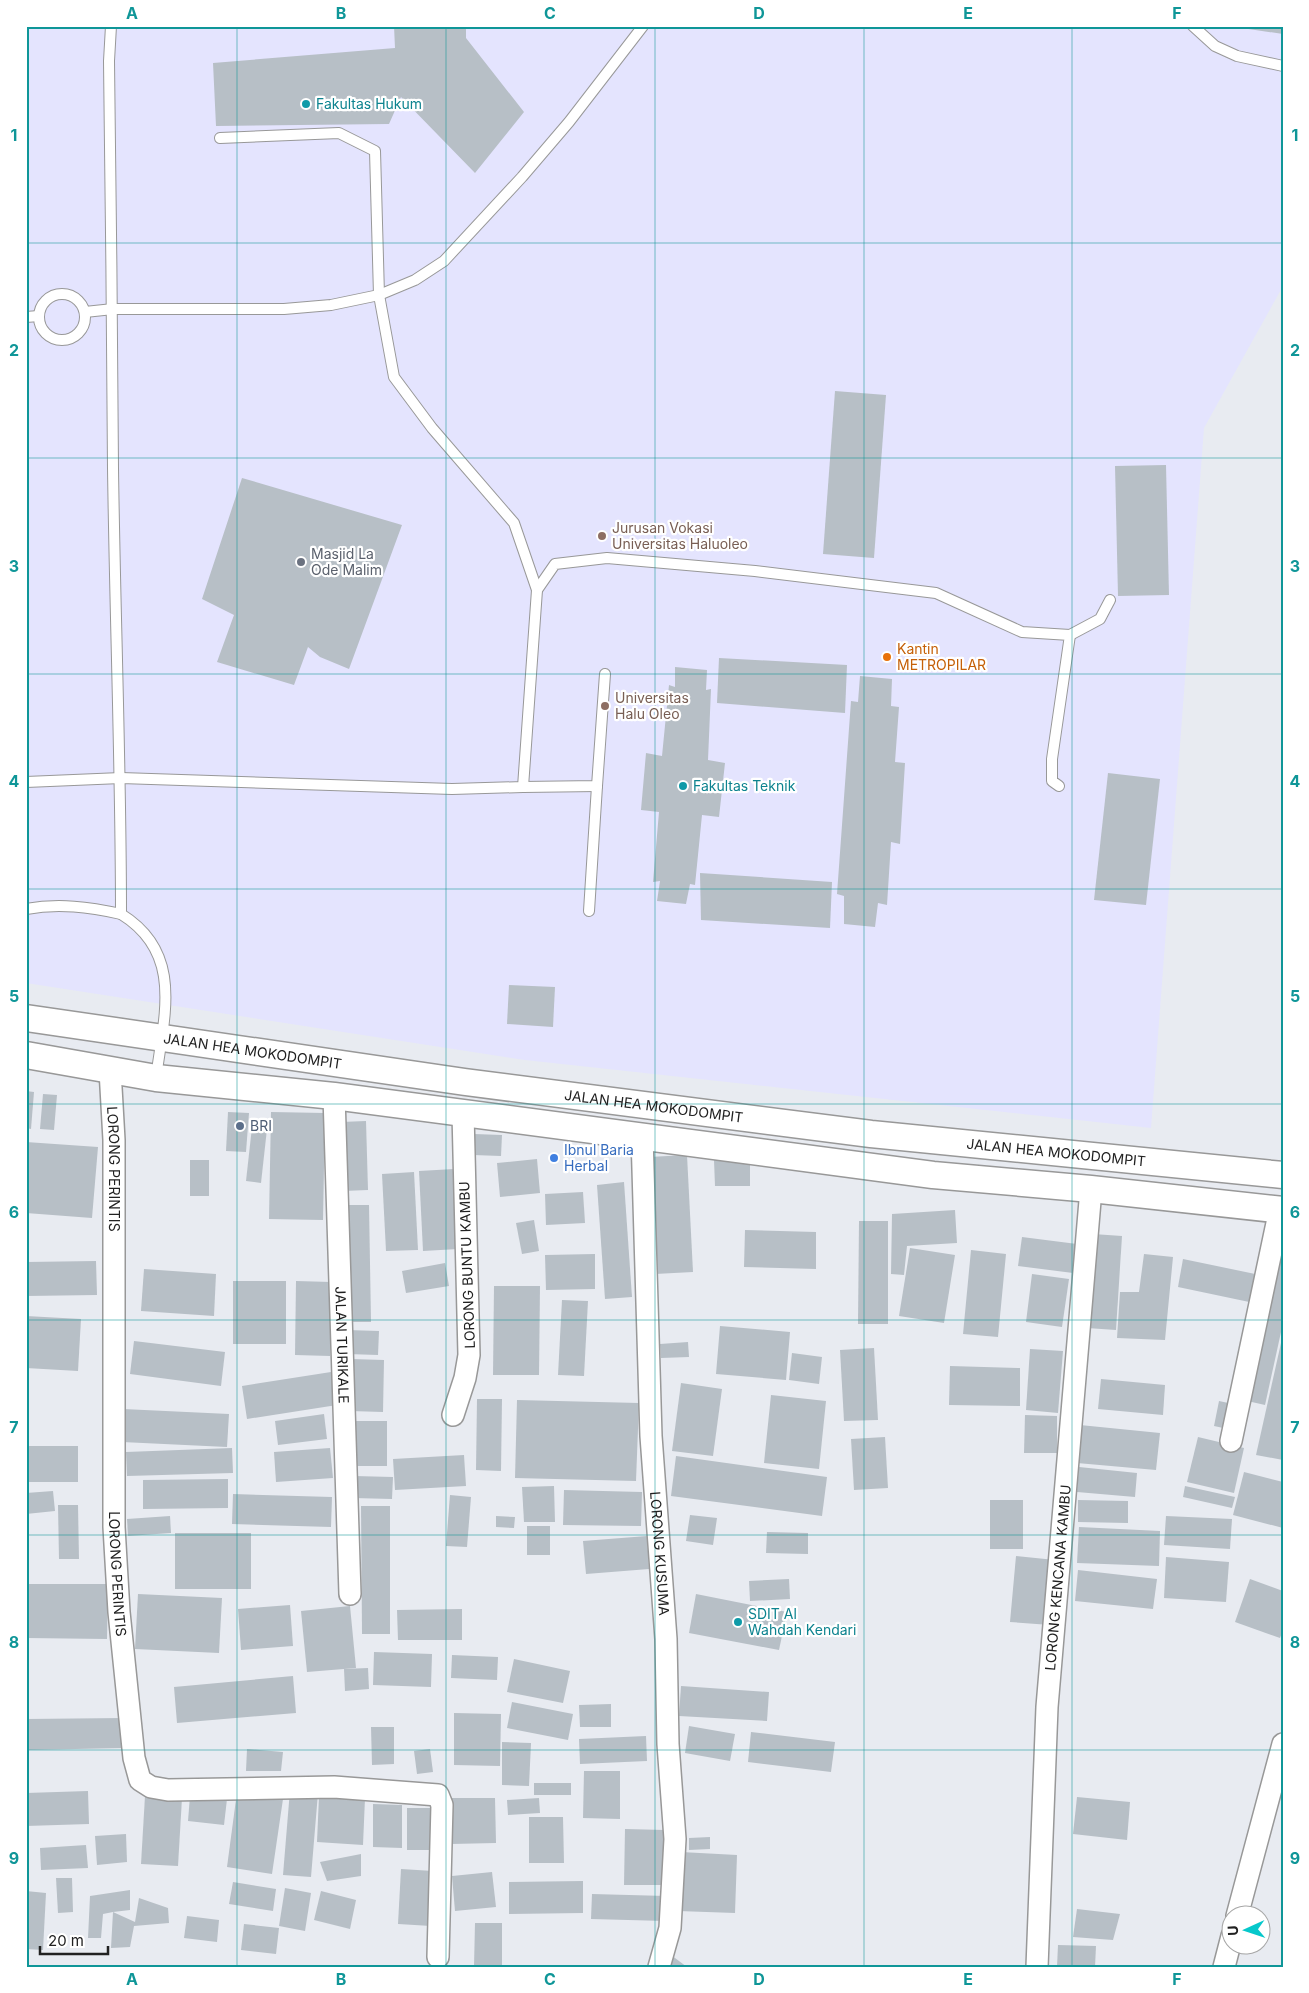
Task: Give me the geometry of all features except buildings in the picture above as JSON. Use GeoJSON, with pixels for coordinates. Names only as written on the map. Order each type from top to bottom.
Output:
{"type":"FeatureCollection","features":[{"type":"Feature","properties":{"kind":"street","name":"JALAN HEA MOKODOMPIT"},"geometry":{"type":"LineString","coordinates":[[27,1020],[285,1054],[465,1082],[871,1134],[1283,1175]]}},
{"type":"Feature","properties":{"kind":"street"},"geometry":{"type":"LineString","coordinates":[[26,1055],[156,1078],[334,1096],[933,1175],[1281,1209],[1231,1441]]}},
{"type":"Feature","properties":{"kind":"street","name":"LORONG PERINTIS"},"geometry":{"type":"LineString","coordinates":[[110,1070],[114,1140],[114,1527],[119,1612],[131,1714],[134,1758],[140,1780],[151,1787],[168,1790],[334,1787],[432,1793],[438,1795],[442,1805],[438,1957]]}},
{"type":"Feature","properties":{"kind":"street","name":"JALAN TURIKALE"},"geometry":{"type":"LineString","coordinates":[[334,1096],[350,1594]]}},
{"type":"Feature","properties":{"kind":"street","name":"LORONG BUNTU KAMBU"},"geometry":{"type":"LineString","coordinates":[[453,1415],[465,1378],[469,1355],[463,1113]]}},
{"type":"Feature","properties":{"kind":"street"},"geometry":{"type":"LineString","coordinates":[[785,1155],[788,1123]]}},
{"type":"Feature","properties":{"kind":"street","name":"LORONG KUSUMA"},"geometry":{"type":"LineString","coordinates":[[642,1136],[651,1436],[666,1639],[668,1744],[675,1839],[670,1928],[659,1967]]}},
{"type":"Feature","properties":{"kind":"street","name":"LORONG KENCANA KAMBU"},"geometry":{"type":"LineString","coordinates":[[1037,1967],[1048,1707],[1091,1189]]}},
{"type":"Feature","properties":{"kind":"street"},"geometry":{"type":"LineString","coordinates":[[1240,1906],[1283,1744]]}},
{"type":"Feature","properties":{"kind":"lane"},"geometry":{"type":"LineString","coordinates":[[111,26],[109,61],[113,309],[113,468],[121,778],[121,914]]}},
{"type":"Feature","properties":{"kind":"lane"},"geometry":{"type":"LineString","coordinates":[[85,312],[113,309],[284,309],[331,305],[379,295],[415,280],[444,261],[522,177],[569,122],[643,26]]}},
{"type":"Feature","properties":{"kind":"lane"},"geometry":{"type":"LineString","coordinates":[[1193,26],[1214,46],[1237,56],[1283,66]]}},
{"type":"Feature","properties":{"kind":"lane"},"geometry":{"type":"LineString","coordinates":[[220,138],[339,133],[375,151],[379,295],[394,377],[432,428],[514,523],[537,590],[523,788]]}},
{"type":"Feature","properties":{"kind":"lane"},"geometry":{"type":"LineString","coordinates":[[66,294],[78,300],[85,312],[84,325],[76,336],[64,340],[52,338],[42,329],[39,316],[43,304],[53,296],[66,294]]}},
{"type":"Feature","properties":{"kind":"lane"},"geometry":{"type":"LineString","coordinates":[[26,317],[39,316]]}},
{"type":"Feature","properties":{"kind":"lane"},"geometry":{"type":"LineString","coordinates":[[537,590],[555,564],[607,558],[755,572],[936,593],[1022,632],[1070,635],[1100,619],[1110,600]]}},
{"type":"Feature","properties":{"kind":"lane"},"geometry":{"type":"LineString","coordinates":[[1059,786],[1052,780],[1052,759],[1070,635]]}},
{"type":"Feature","properties":{"kind":"lane"},"geometry":{"type":"LineString","coordinates":[[589,911],[605,674]]}},
{"type":"Feature","properties":{"kind":"lane"},"geometry":{"type":"LineString","coordinates":[[26,782],[121,778],[452,789],[597,786]]}},
{"type":"Feature","properties":{"kind":"lane"},"geometry":{"type":"LineString","coordinates":[[26,909],[48,905],[88,907],[121,914],[136,923],[158,953],[166,978],[166,1005],[156,1078]]}},
{"type":"Feature","properties":{"kind":"shaded area","name":"Universitas Halu Oleo"},"geometry":{"type":"Polygon","coordinates":[[[26,26],[1283,26],[1283,286],[1204,428],[1151,1128],[525,1060],[26,983],[26,26]]]}},
{"type":"Feature","properties":{"kind":"place","name":"Fakultas Hukum"},"geometry":{"type":"Point","coordinates":[306,104]}},
{"type":"Feature","properties":{"kind":"place","name":"Jurusan Vokasi Universitas Haluoleo"},"geometry":{"type":"Point","coordinates":[602,536]}},
{"type":"Feature","properties":{"kind":"place","name":"Masjid La Ode Malim"},"geometry":{"type":"Point","coordinates":[301,562]}},
{"type":"Feature","properties":{"kind":"place","name":"Kantin METROPILAR"},"geometry":{"type":"Point","coordinates":[887,657]}},
{"type":"Feature","properties":{"kind":"place","name":"Universitas Halu Oleo"},"geometry":{"type":"Point","coordinates":[605,706]}},
{"type":"Feature","properties":{"kind":"place","name":"Fakultas Teknik"},"geometry":{"type":"Point","coordinates":[683,786]}},
{"type":"Feature","properties":{"kind":"place","name":"BRI"},"geometry":{"type":"Point","coordinates":[240,1126]}},
{"type":"Feature","properties":{"kind":"place","name":"Ibnul Baria Herbal"},"geometry":{"type":"Point","coordinates":[554,1158]}},
{"type":"Feature","properties":{"kind":"place","name":"SDIT Al Wahdah Kendari"},"geometry":{"type":"Point","coordinates":[738,1622]}}]}
